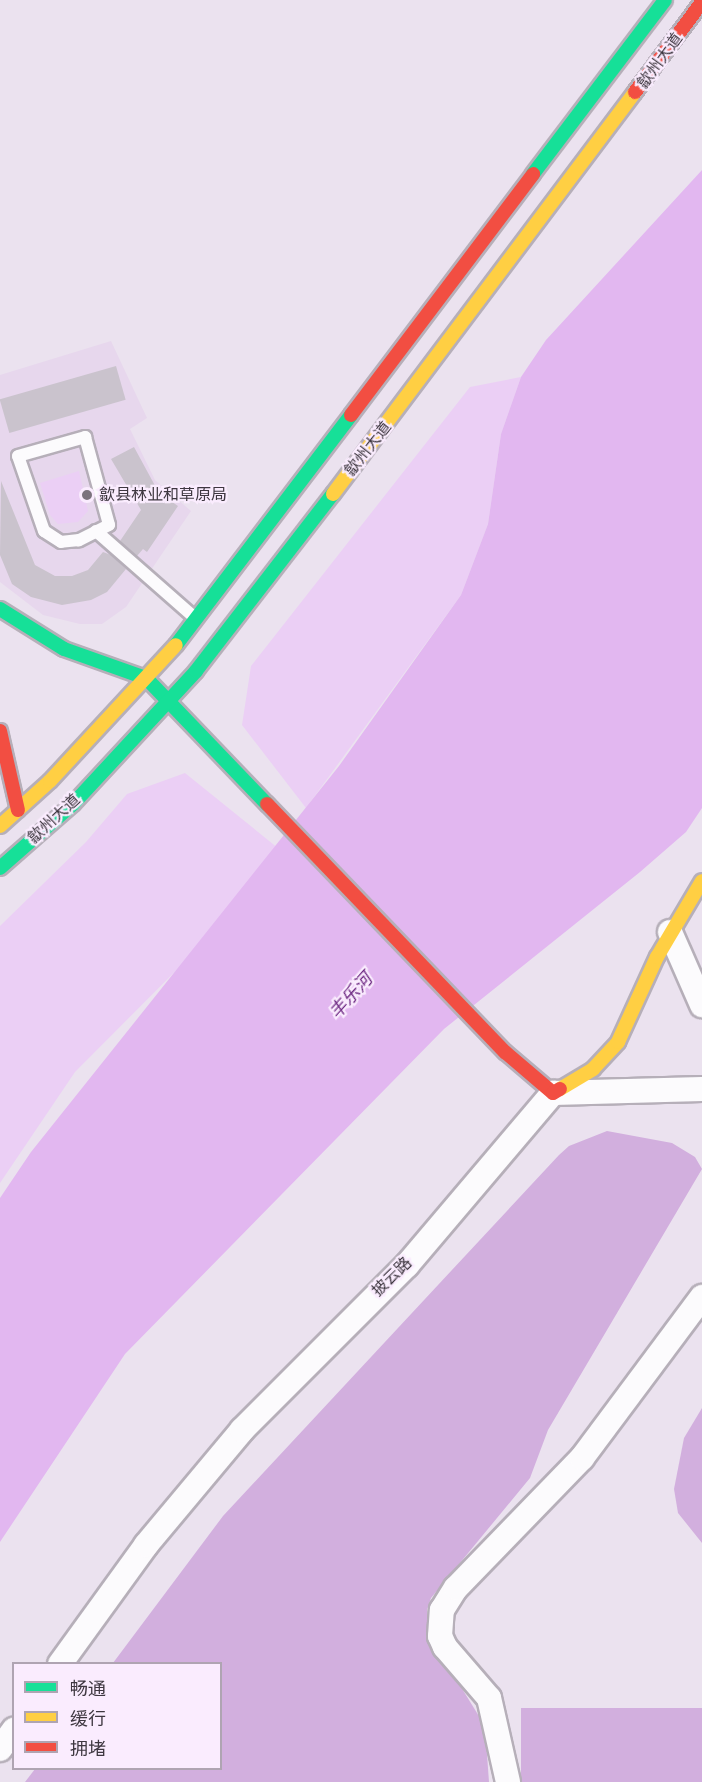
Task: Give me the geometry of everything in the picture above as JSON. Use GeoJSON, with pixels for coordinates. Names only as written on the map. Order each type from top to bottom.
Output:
{"type":"FeatureCollection","features":[{"type":"Feature","properties":{"kind":"main road","name":"歙州大道"},"geometry":{"type":"LineString","coordinates":[[0,826],[146,678],[196,618],[664,0]]}},
{"type":"Feature","properties":{"kind":"main road","name":"歙州大道"},"geometry":{"type":"LineString","coordinates":[[0,868],[73,804],[196,671],[388,423],[702,2]]}},
{"type":"Feature","properties":{"kind":"main road"},"geometry":{"type":"LineString","coordinates":[[0,609],[64,649],[146,678],[505,1052],[553,1093]]}},
{"type":"Feature","properties":{"kind":"main road"},"geometry":{"type":"LineString","coordinates":[[0,731],[18,810]]}},
{"type":"Feature","properties":{"kind":"main road","name":"披云路"},"geometry":{"type":"LineString","coordinates":[[553,1093],[593,1069],[618,1042],[670,932],[702,881]]}},
{"type":"Feature","properties":{"kind":"street"},"geometry":{"type":"LineString","coordinates":[[670,932],[702,1005]]}},
{"type":"Feature","properties":{"kind":"street"},"geometry":{"type":"LineString","coordinates":[[553,1093],[702,1089]]}},
{"type":"Feature","properties":{"kind":"street","name":"披云路"},"geometry":{"type":"LineString","coordinates":[[61,1662],[146,1545],[221,1454],[294,1375],[407,1265],[553,1093]]}},
{"type":"Feature","properties":{"kind":"street"},"geometry":{"type":"LineString","coordinates":[[508,1782],[489,1698],[445,1647],[440,1636],[442,1610],[456,1588],[582,1458],[702,1297]]}},
{"type":"Feature","properties":{"kind":"street"},"geometry":{"type":"LineString","coordinates":[[0,1749],[12,1733]]}},
{"type":"Feature","properties":{"kind":"lane"},"geometry":{"type":"LineString","coordinates":[[85,437],[109,525],[96,531],[70,542],[49,536],[18,456],[85,437]]}},
{"type":"Feature","properties":{"kind":"lane"},"geometry":{"type":"LineString","coordinates":[[96,531],[196,618]]}},
{"type":"Feature","properties":{"kind":"shaded area","name":"歙县林业和草原局"},"geometry":{"type":"Polygon","coordinates":[[[111,341],[147,418],[130,429],[155,480],[191,511],[126,607],[102,624],[80,624],[43,615],[0,582],[0,375],[111,341]]]}},
{"type":"Feature","properties":{"kind":"shaded area"},"geometry":{"type":"Polygon","coordinates":[[[521,377],[501,434],[488,524],[461,595],[306,808],[242,725],[251,666],[470,387],[521,377]]]}},
{"type":"Feature","properties":{"kind":"shaded area"},"geometry":{"type":"Polygon","coordinates":[[[79,471],[88,511],[78,522],[58,524],[50,515],[40,483],[79,471]]]}},
{"type":"Feature","properties":{"kind":"shaded area"},"geometry":{"type":"Polygon","coordinates":[[[185,773],[289,857],[75,1072],[0,1183],[0,926],[86,842],[127,794],[185,773]]]}},
{"type":"Feature","properties":{"kind":"shaded area"},"geometry":{"type":"Polygon","coordinates":[[[607,1131],[672,1143],[695,1157],[702,1169],[548,1430],[530,1478],[431,1598],[427,1610],[429,1635],[485,1726],[489,1782],[25,1782],[34,1770],[222,1770],[222,1662],[114,1662],[223,1516],[569,1146],[607,1131]]]}},
{"type":"Feature","properties":{"kind":"shaded area"},"geometry":{"type":"Polygon","coordinates":[[[702,1408],[702,1543],[678,1513],[674,1489],[684,1438],[702,1408]]]}},
{"type":"Feature","properties":{"kind":"shaded area"},"geometry":{"type":"Polygon","coordinates":[[[521,1708],[702,1708],[702,1782],[521,1782],[521,1708]]]}},
{"type":"Feature","properties":{"kind":"water","name":"丰乐河"},"geometry":{"type":"Polygon","coordinates":[[[702,170],[702,808],[686,832],[640,872],[444,1029],[125,1354],[0,1542],[0,1198],[31,1152],[339,766],[461,595],[488,524],[501,434],[521,377],[546,340],[702,170]]]}},
{"type":"Feature","properties":{"kind":"building"},"geometry":{"type":"Polygon","coordinates":[[[116,366],[126,400],[9,433],[0,399],[116,366]]]}},
{"type":"Feature","properties":{"kind":"building"},"geometry":{"type":"Polygon","coordinates":[[[134,447],[159,493],[178,506],[147,552],[143,549],[137,556],[120,541],[141,510],[111,459],[134,447]]]}},
{"type":"Feature","properties":{"kind":"building"},"geometry":{"type":"Polygon","coordinates":[[[1,481],[35,565],[55,576],[72,576],[88,570],[103,552],[111,555],[126,569],[107,592],[91,600],[62,605],[31,597],[12,584],[0,555],[1,481]]]}},
{"type":"Feature","properties":{"kind":"traffic: fast"},"geometry":{"type":"LineString","coordinates":[[533,174],[665,0]]}},
{"type":"Feature","properties":{"kind":"traffic: fast"},"geometry":{"type":"LineString","coordinates":[[176,645],[351,415]]}},
{"type":"Feature","properties":{"kind":"traffic: fast"},"geometry":{"type":"LineString","coordinates":[[0,868],[73,804],[196,671],[333,494]]}},
{"type":"Feature","properties":{"kind":"traffic: fast"},"geometry":{"type":"LineString","coordinates":[[0,609],[64,649],[146,678],[267,804]]}},
{"type":"Feature","properties":{"kind":"traffic: slow"},"geometry":{"type":"LineString","coordinates":[[333,494],[635,92]]}},
{"type":"Feature","properties":{"kind":"traffic: slow"},"geometry":{"type":"LineString","coordinates":[[0,826],[50,781],[176,645]]}},
{"type":"Feature","properties":{"kind":"traffic: slow"},"geometry":{"type":"LineString","coordinates":[[560,1089],[593,1069],[618,1042],[657,957],[702,881]]}},
{"type":"Feature","properties":{"kind":"traffic: jam"},"geometry":{"type":"LineString","coordinates":[[635,92],[702,2]]}},
{"type":"Feature","properties":{"kind":"traffic: jam"},"geometry":{"type":"LineString","coordinates":[[351,415],[533,174]]}},
{"type":"Feature","properties":{"kind":"traffic: jam"},"geometry":{"type":"LineString","coordinates":[[0,731],[18,810]]}},
{"type":"Feature","properties":{"kind":"traffic: jam"},"geometry":{"type":"LineString","coordinates":[[267,804],[505,1052],[553,1093],[560,1089]]}},
{"type":"Feature","properties":{"kind":"place","name":"歙县林业和草原局"},"geometry":{"type":"Point","coordinates":[87,495]}}]}
